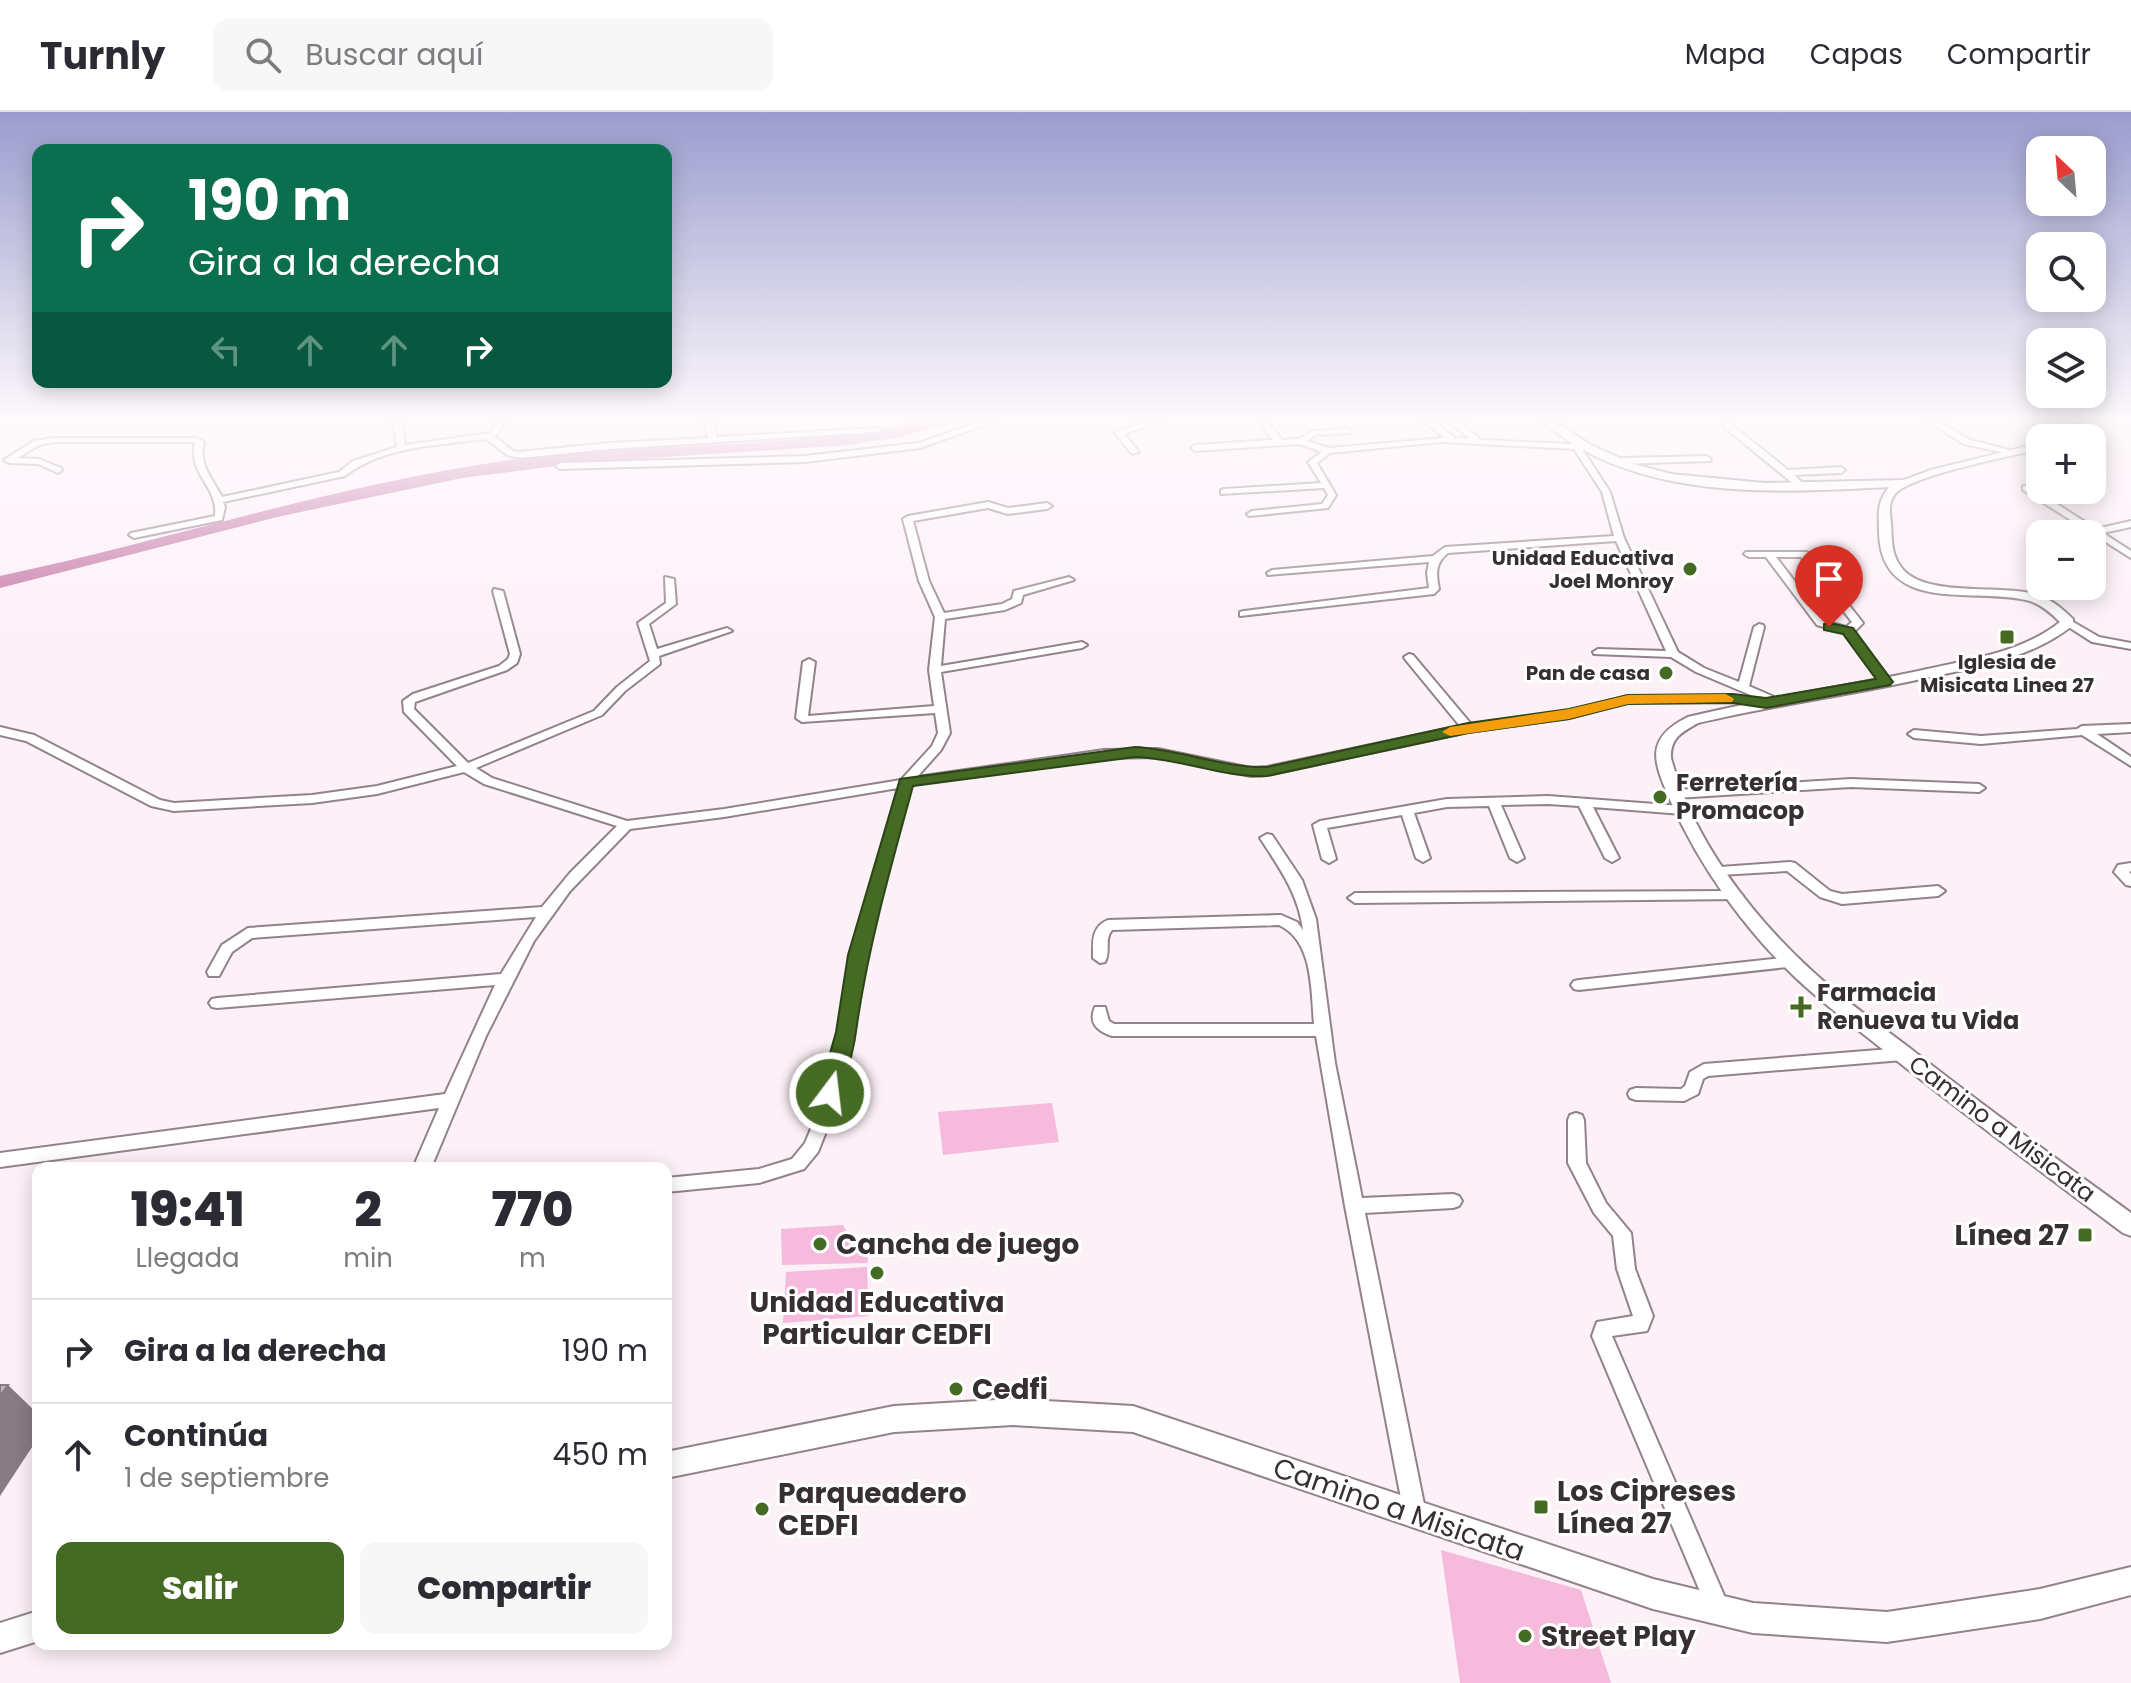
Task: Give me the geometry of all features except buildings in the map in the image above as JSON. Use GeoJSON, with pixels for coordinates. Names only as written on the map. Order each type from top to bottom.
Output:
{"type":"FeatureCollection","features":[{"type":"Feature","properties":{"kind":"street"},"geometry":{"type":"LineString","coordinates":[[134,535],[219,518],[216,494]]}},
{"type":"Feature","properties":{"kind":"street"},"geometry":{"type":"LineString","coordinates":[[218,500],[245,494]]}},
{"type":"Feature","properties":{"kind":"street"},"geometry":{"type":"LineString","coordinates":[[1252,514],[1325,506],[1332,494]]}},
{"type":"Feature","properties":{"kind":"street"},"geometry":{"type":"LineString","coordinates":[[1607,494],[1619,538],[1673,654]]}},
{"type":"Feature","properties":{"kind":"street"},"geometry":{"type":"LineString","coordinates":[[1882,494],[1886,496],[1889,562],[1901,575],[1939,593],[2034,598],[2059,611],[2068,622],[2096,640],[2131,646]]}},
{"type":"Feature","properties":{"kind":"street"},"geometry":{"type":"LineString","coordinates":[[2051,504],[2076,520]]}},
{"type":"Feature","properties":{"kind":"street"},"geometry":{"type":"LineString","coordinates":[[672,1184],[759,1176],[798,1164],[812,1147],[846,1032],[858,955],[906,782],[937,747],[944,733],[945,720],[939,709],[935,670],[940,617],[924,581],[908,519],[988,505],[1004,511],[1047,506]]}},
{"type":"Feature","properties":{"kind":"street"},"geometry":{"type":"LineString","coordinates":[[2106,530],[2131,524]]}},
{"type":"Feature","properties":{"kind":"street"},"geometry":{"type":"LineString","coordinates":[[1244,614],[1430,592],[1434,589],[1430,577],[1435,559],[1445,550],[1619,538]]}},
{"type":"Feature","properties":{"kind":"street"},"geometry":{"type":"LineString","coordinates":[[2106,539],[2131,555]]}},
{"type":"Feature","properties":{"kind":"street"},"geometry":{"type":"LineString","coordinates":[[1749,554],[1821,553]]}},
{"type":"Feature","properties":{"kind":"street"},"geometry":{"type":"LineString","coordinates":[[1769,554],[1821,623],[1848,631],[1885,682]]}},
{"type":"Feature","properties":{"kind":"street"},"geometry":{"type":"LineString","coordinates":[[1804,554],[1858,623],[1848,631]]}},
{"type":"Feature","properties":{"kind":"street"},"geometry":{"type":"LineString","coordinates":[[1272,573],[1435,559]]}},
{"type":"Feature","properties":{"kind":"street"},"geometry":{"type":"LineString","coordinates":[[0,731],[30,738],[156,803],[174,807],[312,799],[434,779],[588,719],[621,689],[652,668],[656,662],[643,623],[671,604],[669,579]]}},
{"type":"Feature","properties":{"kind":"street"},"geometry":{"type":"LineString","coordinates":[[940,617],[1013,605],[1018,593],[1069,580]]}},
{"type":"Feature","properties":{"kind":"street"},"geometry":{"type":"LineString","coordinates":[[498,591],[515,654],[513,661],[503,668],[409,701],[408,710],[466,768],[488,781],[626,825],[724,813],[906,782],[1135,752],[1158,753],[1251,772],[1267,771],[1468,728],[1569,714],[1628,699],[1771,702]]}},
{"type":"Feature","properties":{"kind":"street","name":"Camino a Misicata"},"geometry":{"type":"LineString","coordinates":[[2068,622],[2060,635],[2044,643],[1885,682],[1771,702],[1693,720],[1668,735],[1662,749],[1663,762],[1679,802],[1736,896],[1792,962],[1903,1054],[2131,1226]]}},
{"type":"Feature","properties":{"kind":"street"},"geometry":{"type":"LineString","coordinates":[[1743,687],[1759,627]]}},
{"type":"Feature","properties":{"kind":"street"},"geometry":{"type":"LineString","coordinates":[[654,654],[727,631]]}},
{"type":"Feature","properties":{"kind":"street"},"geometry":{"type":"LineString","coordinates":[[935,670],[1082,645]]}},
{"type":"Feature","properties":{"kind":"street"},"geometry":{"type":"LineString","coordinates":[[1598,652],[1673,654],[1700,670],[1771,702]]}},
{"type":"Feature","properties":{"kind":"street"},"geometry":{"type":"LineString","coordinates":[[1409,657],[1468,728]]}},
{"type":"Feature","properties":{"kind":"street"},"geometry":{"type":"LineString","coordinates":[[809,662],[802,718],[806,720],[939,709]]}},
{"type":"Feature","properties":{"kind":"street"},"geometry":{"type":"LineString","coordinates":[[1914,734],[1981,740],[2131,728]]}},
{"type":"Feature","properties":{"kind":"street"},"geometry":{"type":"LineString","coordinates":[[2081,730],[2131,762]]}},
{"type":"Feature","properties":{"kind":"street"},"geometry":{"type":"LineString","coordinates":[[1329,859],[1320,825],[1447,803],[1679,802],[1851,783],[1979,788]]}},
{"type":"Feature","properties":{"kind":"street"},"geometry":{"type":"LineString","coordinates":[[1493,801],[1517,858]]}},
{"type":"Feature","properties":{"kind":"street"},"geometry":{"type":"LineString","coordinates":[[1584,803],[1612,858]]}},
{"type":"Feature","properties":{"kind":"street"},"geometry":{"type":"LineString","coordinates":[[1407,810],[1423,858]]}},
{"type":"Feature","properties":{"kind":"street"},"geometry":{"type":"LineString","coordinates":[[424,1162],[506,979],[547,911],[626,825]]}},
{"type":"Feature","properties":{"kind":"street"},"geometry":{"type":"LineString","coordinates":[[1267,838],[1295,880],[1309,919],[1322,1030],[1415,1515]]}},
{"type":"Feature","properties":{"kind":"street"},"geometry":{"type":"LineString","coordinates":[[1720,871],[1790,866],[1825,894],[1842,899],[1938,891]]}},
{"type":"Feature","properties":{"kind":"street"},"geometry":{"type":"LineString","coordinates":[[2131,867],[2123,868],[2121,872],[2131,882]]}},
{"type":"Feature","properties":{"kind":"street"},"geometry":{"type":"LineString","coordinates":[[1355,898],[1736,896]]}},
{"type":"Feature","properties":{"kind":"street"},"geometry":{"type":"LineString","coordinates":[[214,972],[237,938],[248,933],[547,911]]}},
{"type":"Feature","properties":{"kind":"street"},"geometry":{"type":"LineString","coordinates":[[1100,958],[1100,935],[1108,925],[1178,921],[1281,920],[1292,925],[1313,952]]}},
{"type":"Feature","properties":{"kind":"street"},"geometry":{"type":"LineString","coordinates":[[1579,985],[1792,962]]}},
{"type":"Feature","properties":{"kind":"street"},"geometry":{"type":"LineString","coordinates":[[217,1003],[506,979]]}},
{"type":"Feature","properties":{"kind":"street"},"geometry":{"type":"LineString","coordinates":[[1100,1011],[1101,1024],[1112,1030],[1322,1030]]}},
{"type":"Feature","properties":{"kind":"street"},"geometry":{"type":"LineString","coordinates":[[1636,1094],[1684,1095],[1692,1090],[1696,1076],[1704,1070],[1903,1054]]}},
{"type":"Feature","properties":{"kind":"street"},"geometry":{"type":"LineString","coordinates":[[0,1160],[450,1100]]}},
{"type":"Feature","properties":{"kind":"street"},"geometry":{"type":"LineString","coordinates":[[1576,1120],[1577,1163],[1600,1208],[1622,1233],[1626,1269],[1643,1316],[1640,1325],[1604,1328],[1602,1336],[1719,1611]]}},
{"type":"Feature","properties":{"kind":"street"},"geometry":{"type":"LineString","coordinates":[[1354,1206],[1453,1201]]}},
{"type":"Feature","properties":{"kind":"street","name":"Camino a Misicata"},"geometry":{"type":"LineString","coordinates":[[672,1464],[894,1419],[1013,1412],[1133,1419],[1653,1594],[1753,1618],[1887,1627],[2040,1604],[2131,1581]]}},
{"type":"Feature","properties":{"kind":"street"},"geometry":{"type":"LineString","coordinates":[[0,1638],[32,1628]]}},
{"type":"Feature","properties":{"kind":"shaded area"},"geometry":{"type":"Polygon","coordinates":[[[1052,1103],[1059,1142],[943,1155],[938,1112],[1052,1103]]]}},
{"type":"Feature","properties":{"kind":"shaded area","name":"Cancha de juego"},"geometry":{"type":"Polygon","coordinates":[[[843,1225],[851,1239],[867,1249],[868,1263],[782,1265],[781,1229],[843,1225]]]}},
{"type":"Feature","properties":{"kind":"shaded area"},"geometry":{"type":"Polygon","coordinates":[[[867,1267],[869,1316],[783,1323],[786,1272],[867,1267]]]}},
{"type":"Feature","properties":{"kind":"shaded area","name":"Street Play"},"geometry":{"type":"Polygon","coordinates":[[[1441,1550],[1581,1590],[1611,1683],[1460,1683],[1441,1550]]]}},
{"type":"Feature","properties":{"kind":"waterway"},"geometry":{"type":"LineString","coordinates":[[0,582],[353,494]]}},
{"type":"Feature","properties":{"kind":"slow traffic"},"geometry":{"type":"LineString","coordinates":[[1450,732],[1569,714],[1628,699],[1726,699]]}},
{"type":"Feature","properties":{"kind":"place","name":"Unidad Educativa Joel Monroy"},"geometry":{"type":"Point","coordinates":[1690,569]}},
{"type":"Feature","properties":{"kind":"place","name":"Iglesia de Misicata Linea 27"},"geometry":{"type":"Point","coordinates":[2007,637]}},
{"type":"Feature","properties":{"kind":"place","name":"Pan de casa"},"geometry":{"type":"Point","coordinates":[1666,673]}},
{"type":"Feature","properties":{"kind":"place","name":"Ferretería Promacop"},"geometry":{"type":"Point","coordinates":[1660,797]}},
{"type":"Feature","properties":{"kind":"place","name":"Farmacia Renueva tu Vida"},"geometry":{"type":"Point","coordinates":[1801,1007]}},
{"type":"Feature","properties":{"kind":"place","name":"Línea 27"},"geometry":{"type":"Point","coordinates":[2085,1235]}},
{"type":"Feature","properties":{"kind":"place","name":"Cancha de juego"},"geometry":{"type":"Point","coordinates":[820,1244]}},
{"type":"Feature","properties":{"kind":"place","name":"Unidad Educativa Particular CEDFI"},"geometry":{"type":"Point","coordinates":[877,1273]}},
{"type":"Feature","properties":{"kind":"place","name":"Cedfi"},"geometry":{"type":"Point","coordinates":[956,1389]}},
{"type":"Feature","properties":{"kind":"place","name":"Los Cipreses Línea 27"},"geometry":{"type":"Point","coordinates":[1541,1507]}},
{"type":"Feature","properties":{"kind":"place","name":"Parqueadero CEDFI"},"geometry":{"type":"Point","coordinates":[762,1509]}},
{"type":"Feature","properties":{"kind":"place","name":"Street Play"},"geometry":{"type":"Point","coordinates":[1525,1636]}},
{"type":"Feature","properties":{"kind":"route"},"geometry":{"type":"LineString","coordinates":[[830,1093],[846,1032],[858,955],[906,782],[1135,752],[1158,753],[1251,772],[1267,771],[1468,728],[1569,714],[1628,699],[1733,699],[1766,703],[1885,682],[1848,631],[1829,627]]}}]}
